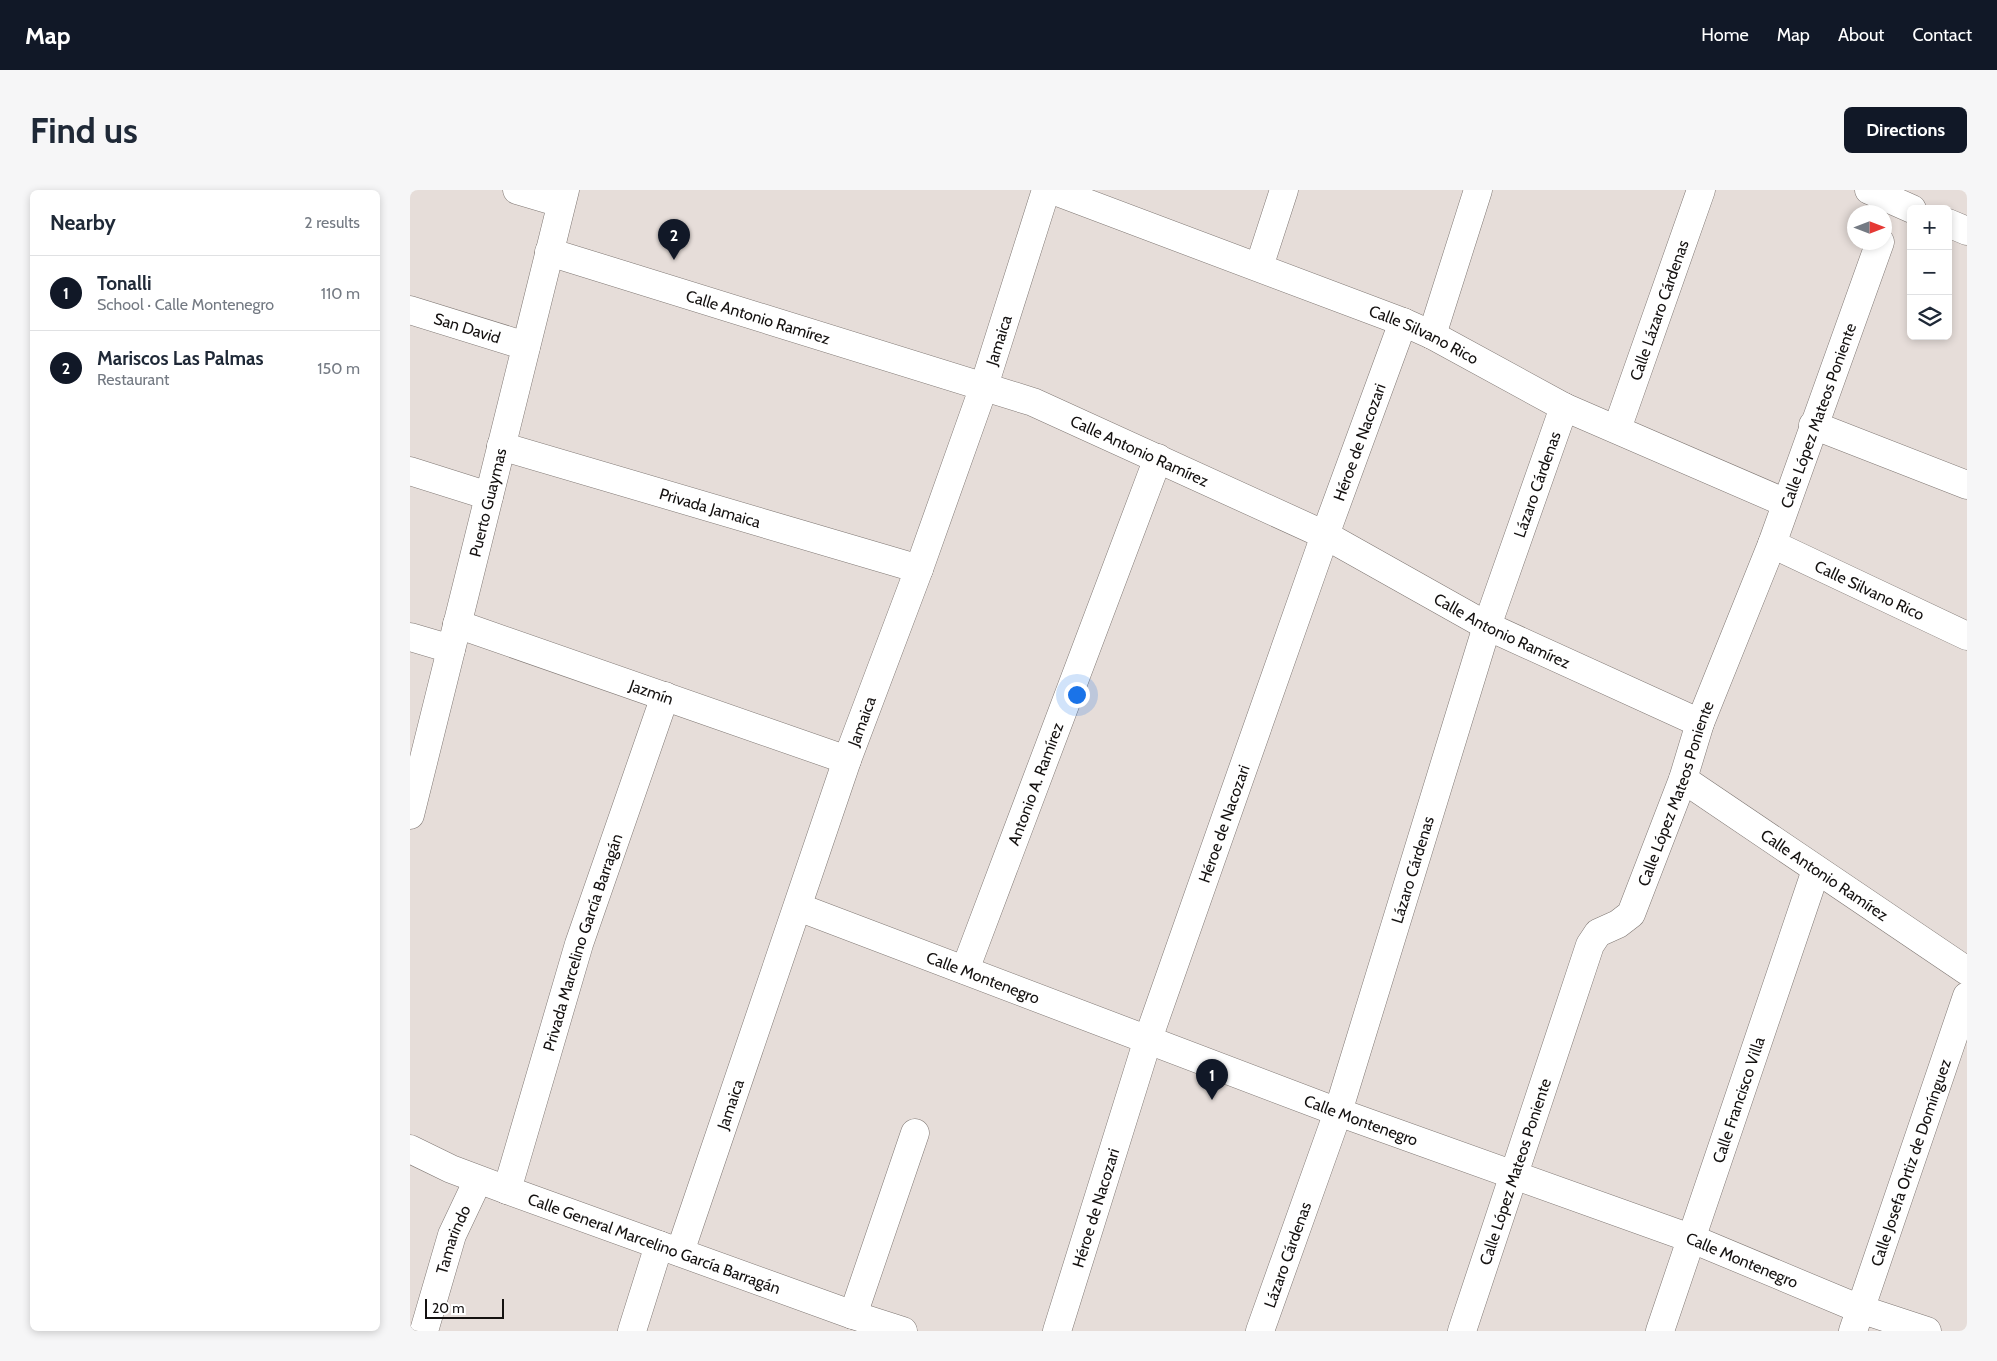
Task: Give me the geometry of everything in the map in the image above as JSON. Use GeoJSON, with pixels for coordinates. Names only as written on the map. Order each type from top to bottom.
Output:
{"type":"FeatureCollection","features":[{"type":"Feature","properties":{"kind":"street"},"geometry":{"type":"LineString","coordinates":[[517,190],[563,196]]}},
{"type":"Feature","properties":{"kind":"street","name":"Jamaica"},"geometry":{"type":"LineString","coordinates":[[632,1331],[669,1248],[798,907],[847,760],[919,569],[984,386],[1046,190]]}},
{"type":"Feature","properties":{"kind":"street"},"geometry":{"type":"LineString","coordinates":[[1259,267],[1284,190]]}},
{"type":"Feature","properties":{"kind":"street"},"geometry":{"type":"LineString","coordinates":[[1432,335],[1478,190]]}},
{"type":"Feature","properties":{"kind":"street","name":"Calle Lázaro Cárdenas"},"geometry":{"type":"LineString","coordinates":[[1617,429],[1701,190]]}},
{"type":"Feature","properties":{"kind":"street"},"geometry":{"type":"LineString","coordinates":[[1869,190],[1902,200],[1892,217]]}},
{"type":"Feature","properties":{"kind":"street","name":"Calle Silvano Rico"},"geometry":{"type":"LineString","coordinates":[[1069,193],[1404,322],[1432,335],[1564,407],[1786,503]]}},
{"type":"Feature","properties":{"kind":"street","name":"Puerto Guaymas"},"geometry":{"type":"LineString","coordinates":[[412,799],[563,196]]}},
{"type":"Feature","properties":{"kind":"street"},"geometry":{"type":"LineString","coordinates":[[1952,224],[1967,230]]}},
{"type":"Feature","properties":{"kind":"street","name":"Calle López Mateos Poniente"},"geometry":{"type":"LineString","coordinates":[[1462,1331],[1590,945],[1598,934],[1618,924],[1631,914],[1683,779],[1700,723],[1772,544],[1877,250]]}},
{"type":"Feature","properties":{"kind":"street","name":"Calle Antonio Ramírez"},"geometry":{"type":"LineString","coordinates":[[549,252],[1033,402],[1325,535],[1487,626],[1700,723]]}},
{"type":"Feature","properties":{"kind":"street","name":"San David"},"geometry":{"type":"LineString","coordinates":[[410,310],[526,346]]}},
{"type":"Feature","properties":{"kind":"street","name":"Héroe de Nacozari"},"geometry":{"type":"LineString","coordinates":[[1057,1331],[1148,1039],[1325,535],[1404,322]]}},
{"type":"Feature","properties":{"kind":"street","name":"Lázaro Cárdenas"},"geometry":{"type":"LineString","coordinates":[[1260,1331],[1338,1112],[1487,626],[1564,407]]}},
{"type":"Feature","properties":{"kind":"street"},"geometry":{"type":"LineString","coordinates":[[1813,425],[1967,485]]}},
{"type":"Feature","properties":{"kind":"street","name":"Privada Jamaica"},"geometry":{"type":"LineString","coordinates":[[501,446],[919,569]]}},
{"type":"Feature","properties":{"kind":"street","name":"Antonio A. Ramírez"},"geometry":{"type":"LineString","coordinates":[[965,970],[1158,458]]}},
{"type":"Feature","properties":{"kind":"street"},"geometry":{"type":"LineString","coordinates":[[410,470],[489,496]]}},
{"type":"Feature","properties":{"kind":"street","name":"Calle Silvano Rico"},"geometry":{"type":"LineString","coordinates":[[1772,544],[1967,636]]}},
{"type":"Feature","properties":{"kind":"street","name":"Jazmín"},"geometry":{"type":"LineString","coordinates":[[410,637],[454,637],[665,696],[847,760]]}},
{"type":"Feature","properties":{"kind":"street","name":"Privada Marcelino García Barragán"},"geometry":{"type":"LineString","coordinates":[[507,1190],[579,944],[665,696]]}},
{"type":"Feature","properties":{"kind":"street","name":"Calle Antonio Ramírez"},"geometry":{"type":"LineString","coordinates":[[1683,779],[1967,971]]}},
{"type":"Feature","properties":{"kind":"street","name":"Calle Francisco Villa"},"geometry":{"type":"LineString","coordinates":[[1660,1331],[1816,870]]}},
{"type":"Feature","properties":{"kind":"street","name":"Calle Montenegro"},"geometry":{"type":"LineString","coordinates":[[798,907],[1338,1112],[1690,1238],[1856,1320],[1927,1331]]}},
{"type":"Feature","properties":{"kind":"street","name":"Calle Josefa Ortiz de Domínguez"},"geometry":{"type":"LineString","coordinates":[[1856,1320],[1967,996]]}},
{"type":"Feature","properties":{"kind":"street"},"geometry":{"type":"LineString","coordinates":[[853,1315],[915,1133]]}},
{"type":"Feature","properties":{"kind":"street","name":"Calle General Marcelino García Barragán"},"geometry":{"type":"LineString","coordinates":[[410,1149],[478,1180],[853,1315],[903,1331]]}},
{"type":"Feature","properties":{"kind":"street","name":"Tamarindo"},"geometry":{"type":"LineString","coordinates":[[424,1331],[452,1236],[478,1180]]}},
{"type":"Feature","properties":{"kind":"place","name":"Mariscos Las Palmas"},"geometry":{"type":"Point","coordinates":[674,260]}},
{"type":"Feature","properties":{"kind":"place","name":"Tonalli"},"geometry":{"type":"Point","coordinates":[1212,1100]}}]}
